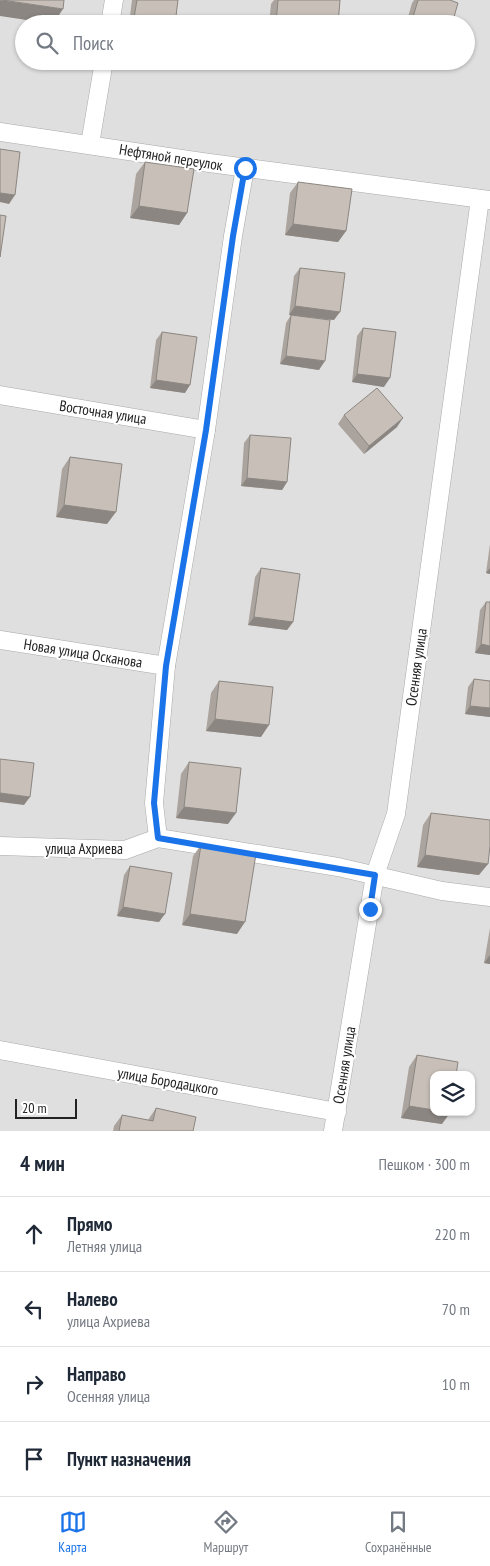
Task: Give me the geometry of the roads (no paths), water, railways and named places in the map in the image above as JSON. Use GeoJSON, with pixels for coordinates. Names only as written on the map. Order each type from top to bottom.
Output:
{"type":"FeatureCollection","features":[{"type":"Feature","properties":{"kind":"street"},"geometry":{"type":"LineString","coordinates":[[112,15],[114,0]]}},
{"type":"Feature","properties":{"kind":"street"},"geometry":{"type":"LineString","coordinates":[[90,144],[102,70]]}},
{"type":"Feature","properties":{"kind":"street","name":"Нефтяной переулок"},"geometry":{"type":"LineString","coordinates":[[0,132],[245,168],[485,200]]}},
{"type":"Feature","properties":{"kind":"street"},"geometry":{"type":"LineString","coordinates":[[158,838],[154,803],[166,666],[206,430],[233,236],[245,168]]}},
{"type":"Feature","properties":{"kind":"street","name":"Осенняя улица"},"geometry":{"type":"LineString","coordinates":[[333,1131],[342,1066],[375,875],[396,814],[485,200]]}},
{"type":"Feature","properties":{"kind":"street","name":"Восточная улица"},"geometry":{"type":"LineString","coordinates":[[0,395],[206,430]]}},
{"type":"Feature","properties":{"kind":"street","name":"Новая улица Осканова"},"geometry":{"type":"LineString","coordinates":[[0,640],[166,666]]}},
{"type":"Feature","properties":{"kind":"street","name":"улица Ахриева"},"geometry":{"type":"LineString","coordinates":[[0,846],[125,850],[158,838],[375,875],[442,892],[490,897]]}},
{"type":"Feature","properties":{"kind":"street","name":"улица Бородацкого"},"geometry":{"type":"LineString","coordinates":[[0,1050],[337,1112]]}}]}
